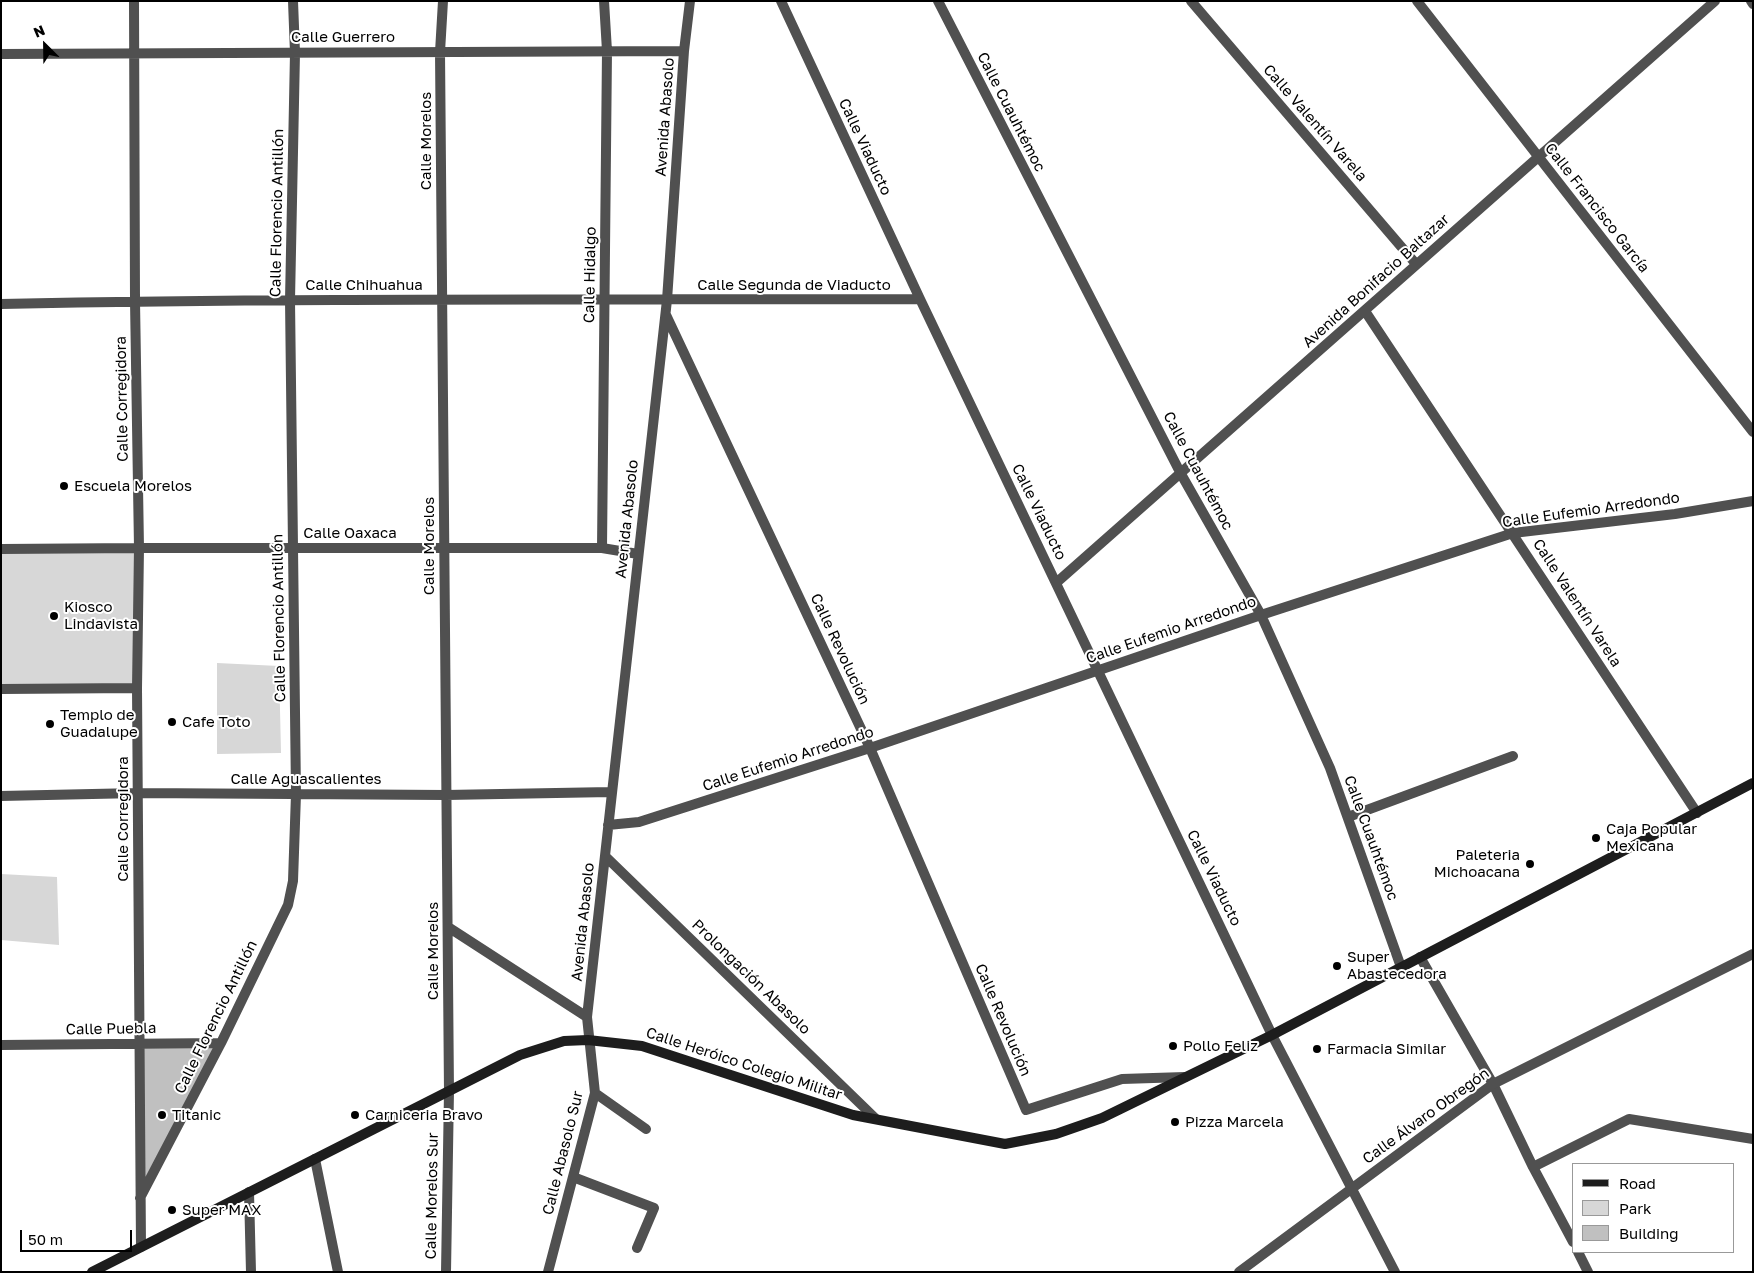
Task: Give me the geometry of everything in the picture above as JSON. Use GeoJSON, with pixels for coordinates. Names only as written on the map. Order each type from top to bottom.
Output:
{"type":"FeatureCollection","features":[{"type":"Feature","properties":{"kind":"main road","name":"Calle Heróico Colegio Militar"},"geometry":{"type":"LineString","coordinates":[[92,1272],[520,1055],[564,1041],[588,1040],[642,1046],[853,1115],[1005,1144],[1056,1134],[1102,1118],[1272,1035],[1753,783]]}},
{"type":"Feature","properties":{"kind":"street","name":"Calle Corregidora"},"geometry":{"type":"LineString","coordinates":[[134,1],[135,301],[139,548],[137,688],[140,1247]]}},
{"type":"Feature","properties":{"kind":"street","name":"Calle Florencio Antillón"},"geometry":{"type":"LineString","coordinates":[[140,1199],[222,1043],[288,905],[293,881],[296,794],[290,300],[295,53],[294,1]]}},
{"type":"Feature","properties":{"kind":"street","name":"Calle Morelos"},"geometry":{"type":"LineString","coordinates":[[443,1],[440,52],[449,1091]]}},
{"type":"Feature","properties":{"kind":"street","name":"Calle Hidalgo"},"geometry":{"type":"LineString","coordinates":[[602,548],[607,51],[604,1]]}},
{"type":"Feature","properties":{"kind":"street","name":"Avenida Abasolo"},"geometry":{"type":"LineString","coordinates":[[588,1040],[587,1017],[611,792],[666,314],[684,51],[690,1]]}},
{"type":"Feature","properties":{"kind":"street","name":"Calle Viaducto"},"geometry":{"type":"LineString","coordinates":[[781,1],[920,300],[1272,1035],[1395,1272]]}},
{"type":"Feature","properties":{"kind":"street","name":"Calle Cuauhtémoc"},"geometry":{"type":"LineString","coordinates":[[938,1],[1181,474],[1261,615],[1330,768],[1402,968]]}},
{"type":"Feature","properties":{"kind":"street","name":"Calle Valentín Varela"},"geometry":{"type":"LineString","coordinates":[[1191,1],[1416,264]]}},
{"type":"Feature","properties":{"kind":"street","name":"Avenida Bonifacio Baltazar"},"geometry":{"type":"LineString","coordinates":[[1056,583],[1715,1]]}},
{"type":"Feature","properties":{"kind":"street","name":"Calle Francisco García"},"geometry":{"type":"LineString","coordinates":[[1420,2],[1753,432]]}},
{"type":"Feature","properties":{"kind":"street","name":"Calle Guerrero"},"geometry":{"type":"LineString","coordinates":[[1,54],[684,51]]}},
{"type":"Feature","properties":{"kind":"street","name":"Calle Chihuahua"},"geometry":{"type":"LineString","coordinates":[[1,304],[290,300],[667,300]]}},
{"type":"Feature","properties":{"kind":"street","name":"Calle Segunda de Viaducto"},"geometry":{"type":"LineString","coordinates":[[667,300],[920,300]]}},
{"type":"Feature","properties":{"kind":"street","name":"Calle Valentín Varela"},"geometry":{"type":"LineString","coordinates":[[1365,311],[1697,812]]}},
{"type":"Feature","properties":{"kind":"street","name":"Calle Revolución"},"geometry":{"type":"LineString","coordinates":[[666,314],[870,748],[1026,1110]]}},
{"type":"Feature","properties":{"kind":"street","name":"Calle Eufemio Arredondo"},"geometry":{"type":"LineString","coordinates":[[608,825],[639,822],[870,748],[1261,615],[1513,533],[1675,514],[1753,501]]}},
{"type":"Feature","properties":{"kind":"street","name":"Calle Oaxaca"},"geometry":{"type":"LineString","coordinates":[[1,549],[602,548],[638,554]]}},
{"type":"Feature","properties":{"kind":"street"},"geometry":{"type":"LineString","coordinates":[[1,688],[137,688]]}},
{"type":"Feature","properties":{"kind":"street"},"geometry":{"type":"LineString","coordinates":[[1348,817],[1513,756]]}},
{"type":"Feature","properties":{"kind":"street","name":"Calle Aguascalientes"},"geometry":{"type":"LineString","coordinates":[[1,796],[138,792],[446,795],[611,792]]}},
{"type":"Feature","properties":{"kind":"street","name":"Prolongación Abasolo"},"geometry":{"type":"LineString","coordinates":[[605,856],[876,1119]]}},
{"type":"Feature","properties":{"kind":"street"},"geometry":{"type":"LineString","coordinates":[[448,927],[587,1017]]}},
{"type":"Feature","properties":{"kind":"street","name":"Calle Álvaro Obregón"},"geometry":{"type":"LineString","coordinates":[[1238,1272],[1493,1084],[1753,954]]}},
{"type":"Feature","properties":{"kind":"street"},"geometry":{"type":"LineString","coordinates":[[1420,958],[1493,1084],[1533,1167],[1572,1240]]}},
{"type":"Feature","properties":{"kind":"street","name":"Calle Abasolo Sur"},"geometry":{"type":"LineString","coordinates":[[548,1272],[595,1093],[588,1040]]}},
{"type":"Feature","properties":{"kind":"street","name":"Calle Puebla"},"geometry":{"type":"LineString","coordinates":[[1,1045],[222,1043]]}},
{"type":"Feature","properties":{"kind":"street","name":"Calle Heróico Colegio Militar"},"geometry":{"type":"LineString","coordinates":[[1026,1110],[1122,1079],[1185,1077]]}},
{"type":"Feature","properties":{"kind":"street","name":"Calle Morelos Sur"},"geometry":{"type":"LineString","coordinates":[[446,1272],[449,1091]]}},
{"type":"Feature","properties":{"kind":"street"},"geometry":{"type":"LineString","coordinates":[[595,1093],[646,1129]]}},
{"type":"Feature","properties":{"kind":"street"},"geometry":{"type":"LineString","coordinates":[[1533,1167],[1629,1119],[1753,1139]]}},
{"type":"Feature","properties":{"kind":"street"},"geometry":{"type":"LineString","coordinates":[[315,1159],[338,1272]]}},
{"type":"Feature","properties":{"kind":"street"},"geometry":{"type":"LineString","coordinates":[[573,1177],[654,1208],[637,1248]]}},
{"type":"Feature","properties":{"kind":"street"},"geometry":{"type":"LineString","coordinates":[[250,1192],[251,1272]]}},
{"type":"Feature","properties":{"kind":"street"},"geometry":{"type":"LineString","coordinates":[[1578,1253],[1588,1272]]}},
{"type":"Feature","properties":{"kind":"green space"},"geometry":{"type":"Polygon","coordinates":[[[137,551],[137,688],[1,689],[1,553],[137,551]]]}},
{"type":"Feature","properties":{"kind":"green space"},"geometry":{"type":"Polygon","coordinates":[[[217,663],[279,666],[281,753],[217,754],[217,663]]]}},
{"type":"Feature","properties":{"kind":"green space"},"geometry":{"type":"Polygon","coordinates":[[[1,874],[57,877],[59,945],[1,940],[1,874]]]}},
{"type":"Feature","properties":{"kind":"building","name":"Titanic"},"geometry":{"type":"Polygon","coordinates":[[[221,1043],[142,1193],[140,1044],[221,1043]]]}},
{"type":"Feature","properties":{"kind":"place","name":"Escuela Morelos"},"geometry":{"type":"Point","coordinates":[64,486]}},
{"type":"Feature","properties":{"kind":"place","name":"Kiosco Lindavista"},"geometry":{"type":"Point","coordinates":[54,616]}},
{"type":"Feature","properties":{"kind":"place","name":"Cafe Toto"},"geometry":{"type":"Point","coordinates":[172,722]}},
{"type":"Feature","properties":{"kind":"place","name":"Templo de Guadalupe"},"geometry":{"type":"Point","coordinates":[50,724]}},
{"type":"Feature","properties":{"kind":"place","name":"Caja Popular Mexicana"},"geometry":{"type":"Point","coordinates":[1596,838]}},
{"type":"Feature","properties":{"kind":"place","name":"Paleteria Michoacana"},"geometry":{"type":"Point","coordinates":[1530,864]}},
{"type":"Feature","properties":{"kind":"place","name":"Super Abastecedora"},"geometry":{"type":"Point","coordinates":[1337,966]}},
{"type":"Feature","properties":{"kind":"place","name":"Pollo Feliz"},"geometry":{"type":"Point","coordinates":[1173,1046]}},
{"type":"Feature","properties":{"kind":"place","name":"Farmacia Similar"},"geometry":{"type":"Point","coordinates":[1317,1049]}},
{"type":"Feature","properties":{"kind":"place","name":"Titanic"},"geometry":{"type":"Point","coordinates":[162,1115]}},
{"type":"Feature","properties":{"kind":"place","name":"Carniceria Bravo"},"geometry":{"type":"Point","coordinates":[355,1115]}},
{"type":"Feature","properties":{"kind":"place","name":"Pizza Marcela"},"geometry":{"type":"Point","coordinates":[1175,1122]}},
{"type":"Feature","properties":{"kind":"place","name":"Super MAX"},"geometry":{"type":"Point","coordinates":[172,1210]}}]}
